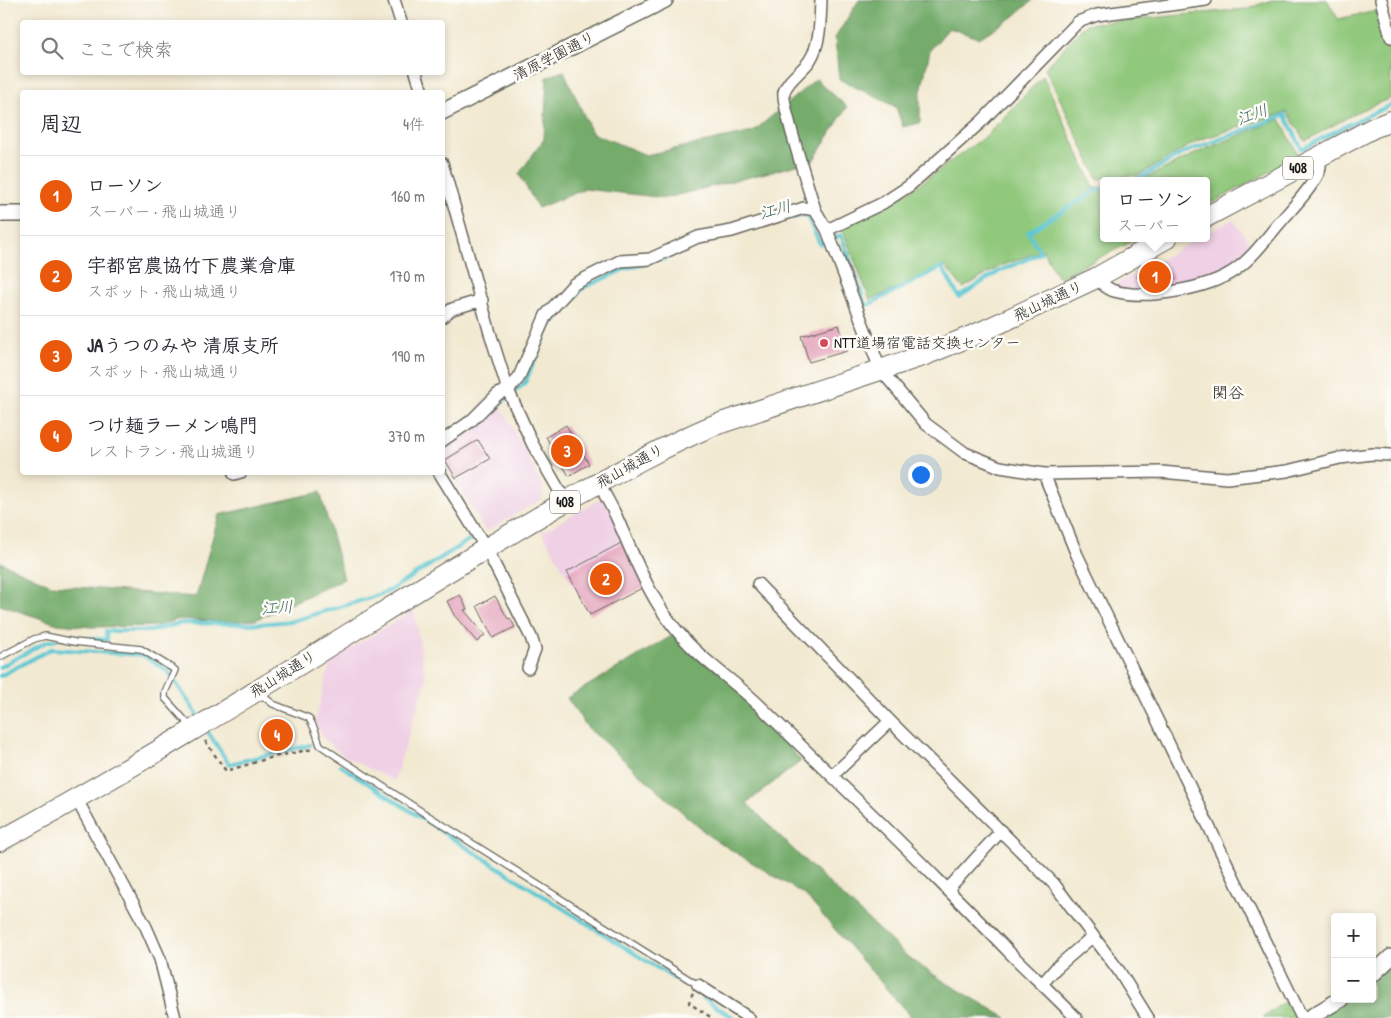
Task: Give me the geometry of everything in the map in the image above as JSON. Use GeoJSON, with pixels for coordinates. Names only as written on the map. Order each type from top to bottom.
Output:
{"type":"FeatureCollection","features":[{"type":"Feature","properties":{"kind":"highway","name":"408"},"geometry":{"type":"LineString","coordinates":[[1210,215],[1373,128],[1391,121]]}},
{"type":"Feature","properties":{"kind":"highway","name":"飛山城通り"},"geometry":{"type":"LineString","coordinates":[[0,841],[77,800],[257,691],[486,548],[671,444],[712,426],[925,355],[981,332],[1096,278],[1160,242]]}},
{"type":"Feature","properties":{"kind":"street"},"geometry":{"type":"LineString","coordinates":[[394,0],[400,20]]}},
{"type":"Feature","properties":{"kind":"street","name":"清原学園通り"},"geometry":{"type":"LineString","coordinates":[[445,110],[665,0]]}},
{"type":"Feature","properties":{"kind":"street"},"geometry":{"type":"LineString","coordinates":[[821,0],[819,34],[811,59],[789,83],[784,94],[790,124],[815,210],[827,230],[880,369],[926,424],[965,452],[1000,466],[1044,474],[1161,472],[1226,478],[1287,471],[1340,458],[1372,454],[1391,455]]}},
{"type":"Feature","properties":{"kind":"street"},"geometry":{"type":"LineString","coordinates":[[827,230],[883,203],[909,186],[981,122],[1078,22],[1097,15],[1206,0]]}},
{"type":"Feature","properties":{"kind":"street"},"geometry":{"type":"LineString","coordinates":[[1381,0],[1391,37]]}},
{"type":"Feature","properties":{"kind":"street"},"geometry":{"type":"LineString","coordinates":[[417,75],[421,90]]}},
{"type":"Feature","properties":{"kind":"street"},"geometry":{"type":"LineString","coordinates":[[1096,278],[1101,284],[1113,291],[1140,295],[1172,292],[1215,282],[1234,271],[1249,258],[1312,185],[1320,169],[1320,157]]}},
{"type":"Feature","properties":{"kind":"street"},"geometry":{"type":"LineString","coordinates":[[445,173],[508,390],[533,445],[566,502]]}},
{"type":"Feature","properties":{"kind":"street"},"geometry":{"type":"LineString","coordinates":[[445,439],[471,421],[498,394],[508,390],[518,379],[546,315],[574,284],[620,261],[650,258],[698,237],[732,231],[804,208],[815,210]]}},
{"type":"Feature","properties":{"kind":"street"},"geometry":{"type":"LineString","coordinates":[[0,214],[20,214]]}},
{"type":"Feature","properties":{"kind":"street"},"geometry":{"type":"LineString","coordinates":[[445,315],[452,309],[482,300]]}},
{"type":"Feature","properties":{"kind":"street"},"geometry":{"type":"LineString","coordinates":[[1044,474],[1077,556],[1302,1018]]}},
{"type":"Feature","properties":{"kind":"street"},"geometry":{"type":"LineString","coordinates":[[441,475],[486,548],[534,643],[535,649],[528,668]]}},
{"type":"Feature","properties":{"kind":"street"},"geometry":{"type":"LineString","coordinates":[[599,483],[652,596],[678,632],[701,656],[758,704],[948,889],[1076,1018]]}},
{"type":"Feature","properties":{"kind":"street"},"geometry":{"type":"LineString","coordinates":[[758,584],[890,721],[1054,884],[1119,971],[1148,1018]]}},
{"type":"Feature","properties":{"kind":"street"},"geometry":{"type":"LineString","coordinates":[[832,776],[890,721]]}},
{"type":"Feature","properties":{"kind":"street"},"geometry":{"type":"LineString","coordinates":[[77,800],[146,926],[160,959],[175,1018]]}},
{"type":"Feature","properties":{"kind":"street"},"geometry":{"type":"LineString","coordinates":[[948,889],[1001,831]]}},
{"type":"Feature","properties":{"kind":"street"},"geometry":{"type":"LineString","coordinates":[[1043,983],[1056,968],[1093,936]]}},
{"type":"Feature","properties":{"kind":"street"},"geometry":{"type":"LineString","coordinates":[[1376,971],[1391,957]]}},
{"type":"Feature","properties":{"kind":"street"},"geometry":{"type":"LineString","coordinates":[[698,986],[749,1018]]}},
{"type":"Feature","properties":{"kind":"street"},"geometry":{"type":"LineString","coordinates":[[1309,1018],[1334,1003]]}},
{"type":"Feature","properties":{"kind":"lane"},"geometry":{"type":"LineString","coordinates":[[0,657],[34,639],[45,636],[74,642],[141,649],[175,670],[165,692],[165,698],[193,729]]}},
{"type":"Feature","properties":{"kind":"lane"},"geometry":{"type":"LineString","coordinates":[[257,691],[273,704],[309,718],[320,745],[424,814],[698,986]]}},
{"type":"Feature","properties":{"kind":"path"},"geometry":{"type":"LineString","coordinates":[[193,729],[203,738],[226,771],[273,757],[316,748],[320,745]]}},
{"type":"Feature","properties":{"kind":"path"},"geometry":{"type":"LineString","coordinates":[[698,986],[689,1003],[712,1018]]}},
{"type":"Feature","properties":{"kind":"shaded area"},"geometry":{"type":"Polygon","coordinates":[[[1233,219],[1252,245],[1220,272],[1181,294],[1110,288],[1192,242],[1210,242],[1210,232],[1233,219]]]}},
{"type":"Feature","properties":{"kind":"shaded area"},"geometry":{"type":"Polygon","coordinates":[[[501,406],[543,486],[542,499],[486,532],[445,464],[445,451],[476,429],[501,406]]]}},
{"type":"Feature","properties":{"kind":"shaded area"},"geometry":{"type":"Polygon","coordinates":[[[606,496],[647,586],[590,615],[542,532],[606,496]]]}},
{"type":"Feature","properties":{"kind":"shaded area"},"geometry":{"type":"Polygon","coordinates":[[[414,610],[426,680],[394,781],[341,754],[324,739],[315,722],[331,660],[414,610]]]}},
{"type":"Feature","properties":{"kind":"green space"},"geometry":{"type":"Polygon","coordinates":[[[859,0],[1033,0],[1013,17],[979,38],[949,28],[930,50],[920,96],[920,123],[903,127],[896,107],[839,79],[835,38],[859,0]]]}},
{"type":"Feature","properties":{"kind":"green space"},"geometry":{"type":"Polygon","coordinates":[[[1272,0],[1327,0],[1338,19],[1377,11],[1391,58],[1391,98],[1359,111],[1305,141],[1287,112],[1199,140],[1139,175],[1100,177],[1098,179],[1045,68],[1086,24],[1246,9],[1272,0]]]}},
{"type":"Feature","properties":{"kind":"green space"},"geometry":{"type":"Polygon","coordinates":[[[564,71],[592,133],[646,155],[753,132],[816,79],[847,107],[813,161],[666,198],[585,189],[538,208],[519,174],[544,139],[547,77],[564,71]]]}},
{"type":"Feature","properties":{"kind":"green space"},"geometry":{"type":"Polygon","coordinates":[[[1043,76],[1094,188],[1100,187],[1100,242],[1131,242],[1058,278],[1043,250],[1001,266],[963,288],[946,267],[870,300],[842,228],[910,191],[986,136],[1043,76]]]}},
{"type":"Feature","properties":{"kind":"green space"},"geometry":{"type":"Polygon","coordinates":[[[1280,119],[1299,156],[1210,204],[1210,177],[1147,177],[1203,150],[1280,119]]]}},
{"type":"Feature","properties":{"kind":"green space"},"geometry":{"type":"Polygon","coordinates":[[[320,492],[344,579],[255,620],[227,622],[179,619],[157,626],[92,627],[58,624],[0,605],[0,562],[51,585],[196,597],[219,515],[320,492]]]}},
{"type":"Feature","properties":{"kind":"green space"},"geometry":{"type":"Polygon","coordinates":[[[685,628],[801,761],[747,803],[802,858],[910,959],[1007,1018],[912,1018],[805,895],[709,836],[587,727],[567,698],[685,628]]]}},
{"type":"Feature","properties":{"kind":"green space"},"geometry":{"type":"Polygon","coordinates":[[[1391,961],[1391,1018],[1318,1018],[1337,1003],[1376,1003],[1376,973],[1391,961]]]}},
{"type":"Feature","properties":{"kind":"green space"},"geometry":{"type":"Polygon","coordinates":[[[1286,1000],[1300,1018],[1263,1018],[1286,1000]]]}},
{"type":"Feature","properties":{"kind":"building"},"geometry":{"type":"Polygon","coordinates":[[[1158,264],[1166,266],[1173,278],[1147,293],[1137,276],[1158,264]]]}},
{"type":"Feature","properties":{"kind":"building","name":"NTT道場宿電話交換センター"},"geometry":{"type":"Polygon","coordinates":[[[839,325],[847,351],[809,362],[801,336],[839,325]]]}},
{"type":"Feature","properties":{"kind":"building"},"geometry":{"type":"Polygon","coordinates":[[[566,425],[589,464],[569,476],[546,437],[566,425]]]}},
{"type":"Feature","properties":{"kind":"building"},"geometry":{"type":"Polygon","coordinates":[[[478,440],[490,459],[456,478],[445,460],[478,440]]]}},
{"type":"Feature","properties":{"kind":"building"},"geometry":{"type":"Polygon","coordinates":[[[623,542],[646,586],[590,615],[567,572],[623,542]]]}},
{"type":"Feature","properties":{"kind":"building"},"geometry":{"type":"Polygon","coordinates":[[[460,595],[467,609],[464,610],[485,635],[477,642],[454,615],[447,601],[460,595]]]}},
{"type":"Feature","properties":{"kind":"building"},"geometry":{"type":"Polygon","coordinates":[[[495,596],[508,619],[510,618],[515,627],[493,638],[477,606],[495,596]]]}},
{"type":"Feature","properties":{"kind":"waterway","name":"江川"},"geometry":{"type":"LineString","coordinates":[[1142,177],[1183,153],[1285,115],[1302,149],[1347,125],[1391,105]]}},
{"type":"Feature","properties":{"kind":"waterway","name":"江川"},"geometry":{"type":"LineString","coordinates":[[792,218],[806,214],[820,244],[841,235],[866,306],[942,267],[959,297],[998,272],[1041,253],[1028,232],[1095,191],[1100,190]]}},
{"type":"Feature","properties":{"kind":"waterway","name":"江川"},"geometry":{"type":"LineString","coordinates":[[661,260],[705,241]]}},
{"type":"Feature","properties":{"kind":"waterway","name":"江川"},"geometry":{"type":"LineString","coordinates":[[483,417],[525,383],[548,329],[583,288],[627,268],[645,264]]}},
{"type":"Feature","properties":{"kind":"waterway","name":"江川"},"geometry":{"type":"LineString","coordinates":[[63,638],[107,640],[106,631],[150,631],[181,623],[257,624],[292,621],[389,591],[477,535]]}},
{"type":"Feature","properties":{"kind":"waterway","name":"江川"},"geometry":{"type":"LineString","coordinates":[[0,667],[46,642],[56,640]]}},
{"type":"Feature","properties":{"kind":"waterway"},"geometry":{"type":"LineString","coordinates":[[0,676],[51,649],[143,655],[168,671],[200,719]]}},
{"type":"Feature","properties":{"kind":"waterway"},"geometry":{"type":"LineString","coordinates":[[206,729],[229,764],[310,745]]}},
{"type":"Feature","properties":{"kind":"waterway"},"geometry":{"type":"LineString","coordinates":[[340,765],[683,984]]}},
{"type":"Feature","properties":{"kind":"waterway"},"geometry":{"type":"LineString","coordinates":[[703,998],[734,1018]]}},
{"type":"Feature","properties":{"kind":"place","name":"ローソン"},"geometry":{"type":"Point","coordinates":[1155,277]}},
{"type":"Feature","properties":{"kind":"place","name":"NTT道場宿電話交換センター"},"geometry":{"type":"Point","coordinates":[824,343]}},
{"type":"Feature","properties":{"kind":"place","name":"JAうつのみや 清原支所"},"geometry":{"type":"Point","coordinates":[567,451]}},
{"type":"Feature","properties":{"kind":"place","name":"宇都宮農協竹下農業倉庫"},"geometry":{"type":"Point","coordinates":[606,579]}},
{"type":"Feature","properties":{"kind":"place","name":"つけ麺ラーメン鳴門"},"geometry":{"type":"Point","coordinates":[277,735]}},
{"type":"Feature","properties":{"kind":"district","name":"関谷"},"geometry":{"type":"Point","coordinates":[1228,392]}}]}
